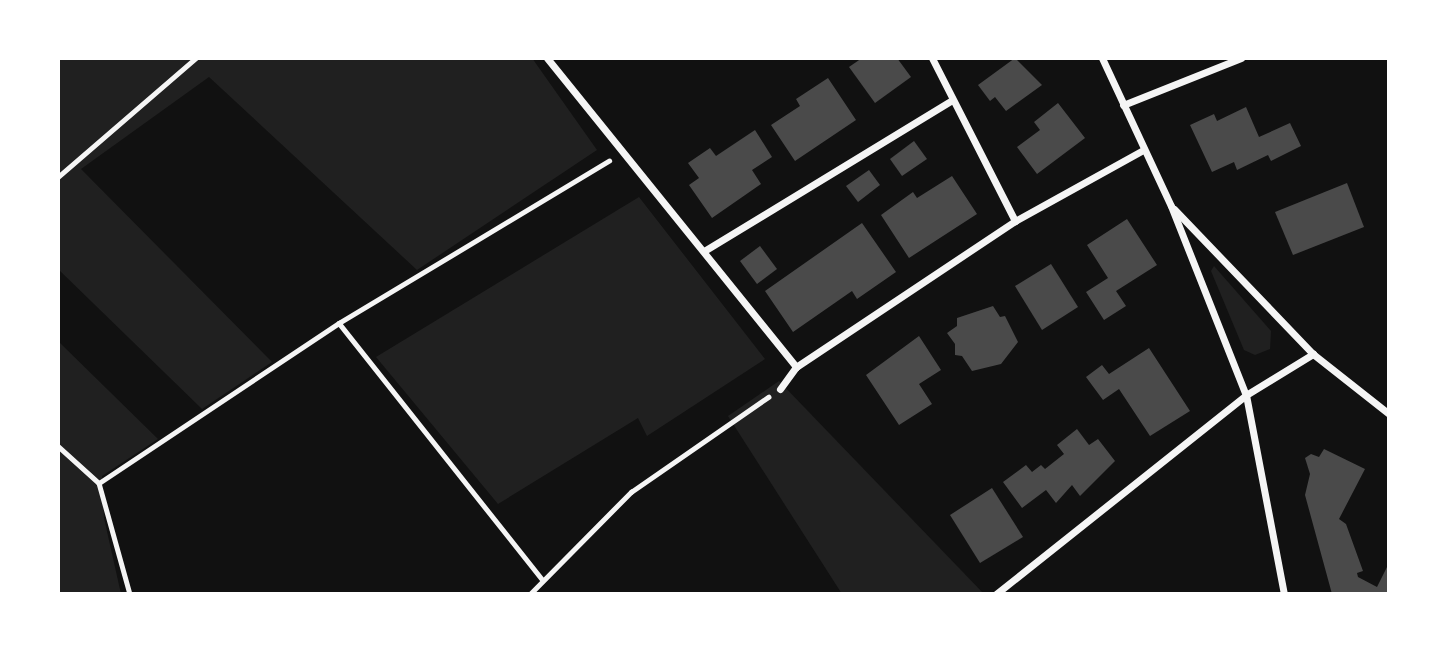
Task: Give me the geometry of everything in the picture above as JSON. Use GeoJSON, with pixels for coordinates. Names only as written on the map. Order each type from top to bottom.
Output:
{"type":"FeatureCollection","features":[{"type":"Feature","properties":{"kind":"street"},"geometry":{"type":"LineString","coordinates":[[547,58],[796,368]]}},
{"type":"Feature","properties":{"kind":"street"},"geometry":{"type":"LineString","coordinates":[[932,58],[951,101],[1015,220]]}},
{"type":"Feature","properties":{"kind":"street"},"geometry":{"type":"LineString","coordinates":[[1102,58],[1171,206],[1246,395],[1284,594]]}},
{"type":"Feature","properties":{"kind":"street"},"geometry":{"type":"LineString","coordinates":[[1123,105],[1241,58]]}},
{"type":"Feature","properties":{"kind":"street"},"geometry":{"type":"LineString","coordinates":[[704,251],[951,101]]}},
{"type":"Feature","properties":{"kind":"street"},"geometry":{"type":"LineString","coordinates":[[780,389],[796,368],[1015,220],[1143,150]]}},
{"type":"Feature","properties":{"kind":"street"},"geometry":{"type":"LineString","coordinates":[[1171,206],[1313,354],[1389,414]]}},
{"type":"Feature","properties":{"kind":"street"},"geometry":{"type":"LineString","coordinates":[[996,594],[1246,395],[1313,354]]}},
{"type":"Feature","properties":{"kind":"path"},"geometry":{"type":"LineString","coordinates":[[58,177],[196,58]]}},
{"type":"Feature","properties":{"kind":"path"},"geometry":{"type":"LineString","coordinates":[[99,483],[339,323],[624,151]]}},
{"type":"Feature","properties":{"kind":"path"},"geometry":{"type":"LineString","coordinates":[[339,323],[542,579]]}},
{"type":"Feature","properties":{"kind":"path"},"geometry":{"type":"LineString","coordinates":[[530,594],[631,492],[780,389]]}},
{"type":"Feature","properties":{"kind":"path"},"geometry":{"type":"LineString","coordinates":[[58,446],[99,483],[130,594]]}},
{"type":"Feature","properties":{"kind":"shaded area"},"geometry":{"type":"Polygon","coordinates":[[[58,58],[532,58],[597,150],[417,270],[209,77],[81,169],[272,362],[202,409],[58,269],[58,58]]]}},
{"type":"Feature","properties":{"kind":"shaded area"},"geometry":{"type":"Polygon","coordinates":[[[639,197],[765,359],[647,436],[638,418],[498,504],[376,357],[639,197]]]}},
{"type":"Feature","properties":{"kind":"shaded area"},"geometry":{"type":"Polygon","coordinates":[[[1214,266],[1271,331],[1270,349],[1255,355],[1244,350],[1211,271],[1214,266]]]}},
{"type":"Feature","properties":{"kind":"shaded area"},"geometry":{"type":"Polygon","coordinates":[[[58,341],[158,439],[102,476],[104,518],[121,594],[58,594],[58,341]]]}},
{"type":"Feature","properties":{"kind":"shaded area"},"geometry":{"type":"Polygon","coordinates":[[[779,381],[984,594],[842,594],[728,416],[779,381]]]}},
{"type":"Feature","properties":{"kind":"building"},"geometry":{"type":"Polygon","coordinates":[[[862,58],[897,58],[911,77],[875,103],[849,67],[862,58]]]}},
{"type":"Feature","properties":{"kind":"building"},"geometry":{"type":"Polygon","coordinates":[[[1015,58],[1042,85],[1006,111],[995,97],[990,101],[978,85],[1015,58]]]}},
{"type":"Feature","properties":{"kind":"building"},"geometry":{"type":"Polygon","coordinates":[[[828,78],[856,120],[795,161],[771,125],[800,106],[796,99],[828,78]]]}},
{"type":"Feature","properties":{"kind":"building"},"geometry":{"type":"Polygon","coordinates":[[[1058,103],[1085,138],[1037,174],[1017,147],[1040,130],[1034,122],[1058,103]]]}},
{"type":"Feature","properties":{"kind":"building"},"geometry":{"type":"Polygon","coordinates":[[[1246,107],[1259,137],[1290,123],[1301,146],[1271,161],[1268,155],[1237,170],[1234,162],[1212,172],[1190,125],[1214,114],[1217,121],[1246,107]]]}},
{"type":"Feature","properties":{"kind":"building"},"geometry":{"type":"Polygon","coordinates":[[[755,130],[772,157],[752,170],[761,184],[712,218],[689,185],[699,178],[688,163],[710,148],[716,156],[755,130]]]}},
{"type":"Feature","properties":{"kind":"building"},"geometry":{"type":"Polygon","coordinates":[[[914,141],[927,159],[902,176],[890,159],[914,141]]]}},
{"type":"Feature","properties":{"kind":"building"},"geometry":{"type":"Polygon","coordinates":[[[869,170],[880,185],[858,202],[846,186],[869,170]]]}},
{"type":"Feature","properties":{"kind":"building"},"geometry":{"type":"Polygon","coordinates":[[[952,176],[977,214],[909,258],[881,215],[913,192],[917,198],[952,176]]]}},
{"type":"Feature","properties":{"kind":"building"},"geometry":{"type":"Polygon","coordinates":[[[1347,183],[1364,227],[1293,255],[1275,212],[1347,183]]]}},
{"type":"Feature","properties":{"kind":"building"},"geometry":{"type":"Polygon","coordinates":[[[1127,219],[1157,265],[1116,291],[1126,306],[1104,320],[1086,292],[1108,278],[1087,245],[1127,219]]]}},
{"type":"Feature","properties":{"kind":"building"},"geometry":{"type":"Polygon","coordinates":[[[862,223],[896,272],[857,299],[852,291],[793,332],[765,291],[862,223]]]}},
{"type":"Feature","properties":{"kind":"building"},"geometry":{"type":"Polygon","coordinates":[[[760,246],[777,269],[757,284],[740,261],[760,246]]]}},
{"type":"Feature","properties":{"kind":"building"},"geometry":{"type":"Polygon","coordinates":[[[1051,264],[1078,307],[1042,330],[1015,286],[1051,264]]]}},
{"type":"Feature","properties":{"kind":"building"},"geometry":{"type":"Polygon","coordinates":[[[993,306],[1000,317],[1005,316],[1018,342],[1001,364],[972,371],[962,356],[955,355],[955,344],[947,333],[957,326],[957,318],[993,306]]]}},
{"type":"Feature","properties":{"kind":"building"},"geometry":{"type":"Polygon","coordinates":[[[919,336],[941,370],[919,384],[932,404],[899,425],[866,375],[919,336]]]}},
{"type":"Feature","properties":{"kind":"building"},"geometry":{"type":"Polygon","coordinates":[[[1149,348],[1190,411],[1150,436],[1119,389],[1103,400],[1086,377],[1102,365],[1109,374],[1149,348]]]}},
{"type":"Feature","properties":{"kind":"building"},"geometry":{"type":"Polygon","coordinates":[[[1077,429],[1089,445],[1098,439],[1115,461],[1080,496],[1072,485],[1056,503],[1046,490],[1022,508],[1003,482],[1026,465],[1032,472],[1041,465],[1045,469],[1064,454],[1057,445],[1077,429]]]}},
{"type":"Feature","properties":{"kind":"building"},"geometry":{"type":"Polygon","coordinates":[[[1324,449],[1365,469],[1339,519],[1346,524],[1363,571],[1357,573],[1358,577],[1377,587],[1389,563],[1389,594],[1332,594],[1305,495],[1310,474],[1305,458],[1311,454],[1319,457],[1324,449]]]}},
{"type":"Feature","properties":{"kind":"building"},"geometry":{"type":"Polygon","coordinates":[[[992,488],[1023,537],[980,563],[950,515],[992,488]]]}}]}
